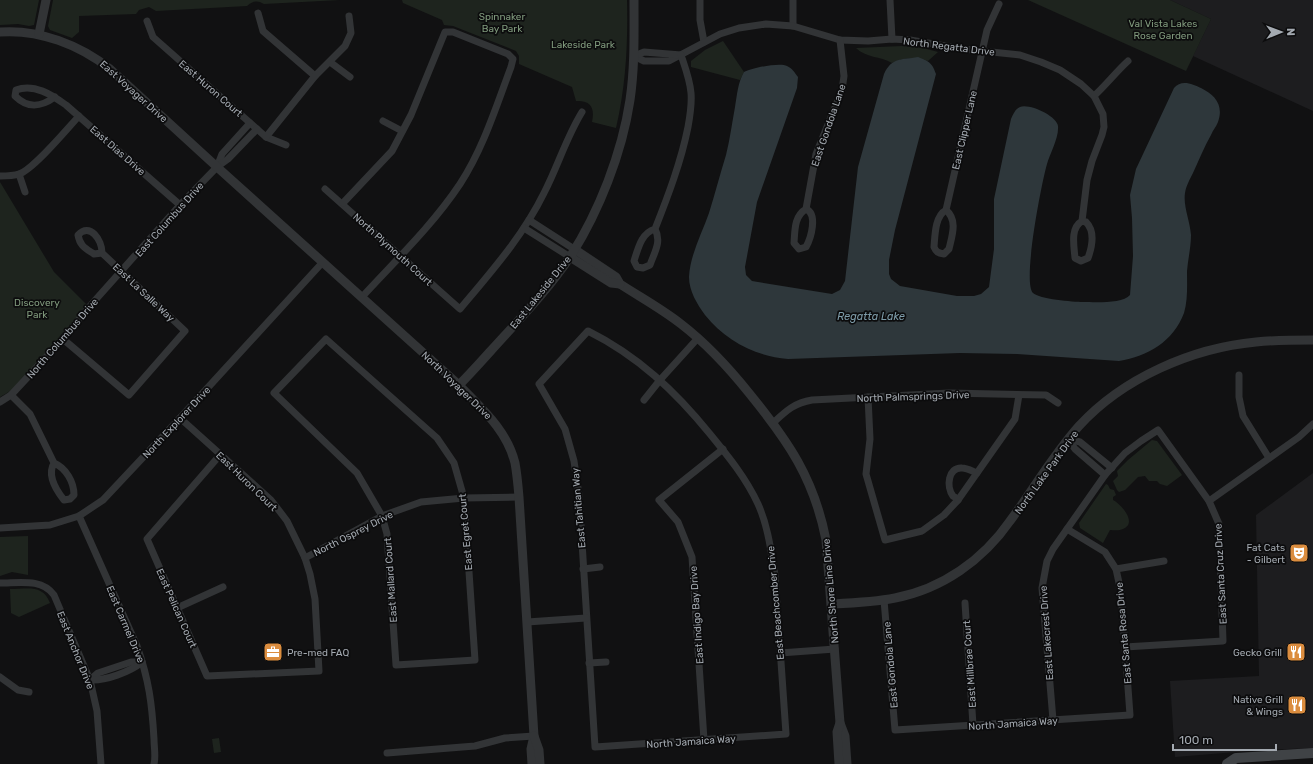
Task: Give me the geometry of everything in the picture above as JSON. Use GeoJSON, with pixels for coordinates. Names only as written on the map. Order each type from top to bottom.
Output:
{"type":"FeatureCollection","features":[{"type":"Feature","properties":{"kind":"main road"},"geometry":{"type":"LineString","coordinates":[[1227,764],[1236,758],[1277,760],[1313,753]]}},
{"type":"Feature","properties":{"kind":"street"},"geometry":{"type":"LineString","coordinates":[[0,32],[15,31],[39,34],[46,0]]}},
{"type":"Feature","properties":{"kind":"street","name":"East Lakeside Drive"},"geometry":{"type":"LineString","coordinates":[[459,385],[532,305],[572,253],[601,198],[621,141],[630,101],[634,56],[634,0]]}},
{"type":"Feature","properties":{"kind":"street"},"geometry":{"type":"LineString","coordinates":[[700,0],[700,20],[704,42]]}},
{"type":"Feature","properties":{"kind":"street"},"geometry":{"type":"LineString","coordinates":[[793,26],[794,0]]}},
{"type":"Feature","properties":{"kind":"street"},"geometry":{"type":"LineString","coordinates":[[890,0],[892,39]]}},
{"type":"Feature","properties":{"kind":"street","name":"East Clipper Lane"},"geometry":{"type":"LineString","coordinates":[[946,210],[951,214],[954,223],[949,249],[944,254],[935,251],[934,247],[939,218],[942,212],[946,210],[987,30],[999,4]]}},
{"type":"Feature","properties":{"kind":"street"},"geometry":{"type":"LineString","coordinates":[[258,13],[263,31],[316,76]]}},
{"type":"Feature","properties":{"kind":"street"},"geometry":{"type":"LineString","coordinates":[[266,137],[316,76],[345,46],[351,33],[349,16]]}},
{"type":"Feature","properties":{"kind":"street","name":"East Huron Court"},"geometry":{"type":"LineString","coordinates":[[147,21],[153,37],[266,137],[286,145]]}},
{"type":"Feature","properties":{"kind":"street","name":"North Regatta Drive"},"geometry":{"type":"LineString","coordinates":[[634,56],[644,61],[664,62],[669,61],[720,34],[739,28],[766,24],[793,26],[840,40],[910,40],[963,49],[1020,55],[1060,70],[1081,84],[1094,96]]}},
{"type":"Feature","properties":{"kind":"street"},"geometry":{"type":"LineString","coordinates":[[343,203],[392,151],[411,115],[445,32],[453,32],[508,54],[513,59],[512,67],[477,153],[460,184],[433,220],[362,297]]}},
{"type":"Feature","properties":{"kind":"street","name":"East Voyager Drive"},"geometry":{"type":"LineString","coordinates":[[39,34],[75,46],[110,68],[217,167]]}},
{"type":"Feature","properties":{"kind":"street","name":"East Gondola Lane"},"geometry":{"type":"LineString","coordinates":[[806,209],[809,210],[813,220],[810,240],[806,247],[799,249],[794,243],[797,218],[801,212],[806,209],[816,154],[842,90],[844,76],[840,40]]}},
{"type":"Feature","properties":{"kind":"street"},"geometry":{"type":"LineString","coordinates":[[655,229],[659,241],[650,265],[643,268],[636,267],[634,261],[643,236],[655,229],[675,176],[686,137],[690,113],[691,94],[689,78],[681,55]]}},
{"type":"Feature","properties":{"kind":"street"},"geometry":{"type":"LineString","coordinates":[[1082,221],[1086,222],[1092,230],[1092,243],[1088,258],[1081,261],[1075,258],[1075,229],[1078,223],[1082,221],[1087,180],[1104,127],[1101,107],[1094,96],[1128,61]]}},
{"type":"Feature","properties":{"kind":"street"},"geometry":{"type":"LineString","coordinates":[[330,62],[350,77]]}},
{"type":"Feature","properties":{"kind":"street","name":"East Dias Drive"},"geometry":{"type":"LineString","coordinates":[[55,97],[45,104],[33,105],[20,101],[15,96],[16,90],[28,88],[42,90],[55,97],[79,116],[180,205]]}},
{"type":"Feature","properties":{"kind":"street"},"geometry":{"type":"LineString","coordinates":[[572,253],[524,228],[545,192],[571,129],[582,112]]}},
{"type":"Feature","properties":{"kind":"street"},"geometry":{"type":"LineString","coordinates":[[0,176],[19,174],[39,159],[79,116]]}},
{"type":"Feature","properties":{"kind":"street"},"geometry":{"type":"LineString","coordinates":[[383,121],[402,131]]}},
{"type":"Feature","properties":{"kind":"street","name":"East Columbus Drive"},"geometry":{"type":"LineString","coordinates":[[217,167],[222,154],[250,123]]}},
{"type":"Feature","properties":{"kind":"street","name":"East Columbus Drive"},"geometry":{"type":"LineString","coordinates":[[122,271],[180,205],[217,167],[228,160],[257,129]]}},
{"type":"Feature","properties":{"kind":"street","name":"North Voyager Drive"},"geometry":{"type":"LineString","coordinates":[[217,167],[459,385],[494,421],[505,439],[514,461],[519,497],[534,736],[539,750],[540,764]]}},
{"type":"Feature","properties":{"kind":"street"},"geometry":{"type":"LineString","coordinates":[[19,174],[25,192]]}},
{"type":"Feature","properties":{"kind":"street","name":"North Plymouth Court"},"geometry":{"type":"LineString","coordinates":[[325,189],[343,203],[460,309],[504,258],[524,228]]}},
{"type":"Feature","properties":{"kind":"street"},"geometry":{"type":"LineString","coordinates":[[529,220],[572,253]]}},
{"type":"Feature","properties":{"kind":"street","name":"East La Salle Way"},"geometry":{"type":"LineString","coordinates":[[63,339],[128,395],[185,331],[102,253]]}},
{"type":"Feature","properties":{"kind":"street","name":"North Shore Line Drive"},"geometry":{"type":"LineString","coordinates":[[572,253],[611,283],[620,284],[681,324],[698,338],[726,365],[773,423],[790,446],[802,468],[813,492],[826,540],[840,723],[845,736],[847,764]]}},
{"type":"Feature","properties":{"kind":"street","name":"North Explorer Drive"},"geometry":{"type":"LineString","coordinates":[[0,528],[50,525],[79,516],[103,500],[322,263]]}},
{"type":"Feature","properties":{"kind":"street","name":"North Columbus Drive"},"geometry":{"type":"LineString","coordinates":[[0,402],[11,395],[63,339],[90,306],[122,271]]}},
{"type":"Feature","properties":{"kind":"street","name":"East Beachcomber Drive"},"geometry":{"type":"LineString","coordinates":[[539,384],[588,331],[618,347],[660,380],[682,400],[723,449],[746,483],[758,505],[766,526],[774,575],[786,734]]}},
{"type":"Feature","properties":{"kind":"street"},"geometry":{"type":"LineString","coordinates":[[644,400],[698,338]]}},
{"type":"Feature","properties":{"kind":"street","name":"East Egret Court"},"geometry":{"type":"LineString","coordinates":[[274,393],[326,339],[436,438],[454,463],[464,498],[475,660],[396,665]]}},
{"type":"Feature","properties":{"kind":"street","name":"North Lake Park Drive"},"geometry":{"type":"LineString","coordinates":[[832,604],[884,600],[906,596],[929,588],[959,572],[979,556],[1004,530],[1068,439],[1093,413],[1118,393],[1139,380],[1178,360],[1210,350],[1247,343],[1313,340]]}},
{"type":"Feature","properties":{"kind":"street"},"geometry":{"type":"LineString","coordinates":[[1239,375],[1239,397],[1242,416],[1269,458]]}},
{"type":"Feature","properties":{"kind":"street","name":"East Tahitian Way"},"geometry":{"type":"LineString","coordinates":[[539,384],[565,429],[574,461],[578,495],[595,748]]}},
{"type":"Feature","properties":{"kind":"street","name":"East Mallard Court"},"geometry":{"type":"LineString","coordinates":[[274,393],[356,473],[382,516],[388,541],[396,665]]}},
{"type":"Feature","properties":{"kind":"street","name":"North Palmsprings Drive"},"geometry":{"type":"LineString","coordinates":[[773,423],[797,403],[805,401],[949,393],[1046,395],[1058,403]]}},
{"type":"Feature","properties":{"kind":"street"},"geometry":{"type":"LineString","coordinates":[[868,397],[870,439],[866,474],[885,540],[922,531],[944,515],[958,500],[1015,419],[1019,394]]}},
{"type":"Feature","properties":{"kind":"street"},"geometry":{"type":"LineString","coordinates":[[11,395],[30,414],[54,463],[61,466],[67,473],[74,490],[74,495],[70,499],[64,500],[59,494],[51,476],[51,469],[54,463]]}},
{"type":"Feature","properties":{"kind":"street","name":"East Huron Court"},"geometry":{"type":"LineString","coordinates":[[180,418],[271,500],[287,521],[305,558],[315,599],[319,671],[207,676]]}},
{"type":"Feature","properties":{"kind":"street"},"geometry":{"type":"LineString","coordinates":[[1209,501],[1299,437],[1313,424]]}},
{"type":"Feature","properties":{"kind":"street","name":"East Lakecrest Drive"},"geometry":{"type":"LineString","coordinates":[[1053,720],[1042,588],[1047,561],[1053,549],[1105,475],[1125,453],[1158,430]]}},
{"type":"Feature","properties":{"kind":"street","name":"East Santa Cruz Drive"},"geometry":{"type":"LineString","coordinates":[[1125,647],[1223,641],[1219,524],[1209,501],[1158,430]]}},
{"type":"Feature","properties":{"kind":"street"},"geometry":{"type":"LineString","coordinates":[[1068,439],[1080,442],[1112,468]]}},
{"type":"Feature","properties":{"kind":"street"},"geometry":{"type":"LineString","coordinates":[[1068,439],[1075,449],[1105,475]]}},
{"type":"Feature","properties":{"kind":"street","name":"East Indigo Bay Drive"},"geometry":{"type":"LineString","coordinates":[[704,740],[692,557],[678,522],[659,500],[723,449]]}},
{"type":"Feature","properties":{"kind":"street","name":"East Pelican Court"},"geometry":{"type":"LineString","coordinates":[[207,676],[147,539],[220,455]]}},
{"type":"Feature","properties":{"kind":"street"},"geometry":{"type":"LineString","coordinates":[[958,500],[953,496],[951,490],[949,482],[950,474],[954,470],[961,468],[969,469],[977,473]]}},
{"type":"Feature","properties":{"kind":"street","name":"North Osprey Drive"},"geometry":{"type":"LineString","coordinates":[[305,558],[382,516],[421,502],[464,498],[519,497]]}},
{"type":"Feature","properties":{"kind":"street","name":"East Carmel Drive"},"geometry":{"type":"LineString","coordinates":[[79,516],[142,662],[150,692],[155,763]]}},
{"type":"Feature","properties":{"kind":"street","name":"East Santa Rosa Drive"},"geometry":{"type":"LineString","coordinates":[[1067,529],[1105,552],[1116,569],[1121,592],[1130,715]]}},
{"type":"Feature","properties":{"kind":"street"},"geometry":{"type":"LineString","coordinates":[[1116,569],[1164,561]]}},
{"type":"Feature","properties":{"kind":"street"},"geometry":{"type":"LineString","coordinates":[[583,569],[600,568]]}},
{"type":"Feature","properties":{"kind":"street","name":"East Anchor Drive"},"geometry":{"type":"LineString","coordinates":[[0,583],[38,583],[47,587],[54,595],[90,680],[97,711],[101,764]]}},
{"type":"Feature","properties":{"kind":"street"},"geometry":{"type":"LineString","coordinates":[[177,608],[223,587]]}},
{"type":"Feature","properties":{"kind":"street","name":"East Gondola Lane"},"geometry":{"type":"LineString","coordinates":[[884,600],[896,730]]}},
{"type":"Feature","properties":{"kind":"street","name":"East Millbrae Court"},"geometry":{"type":"LineString","coordinates":[[965,603],[973,725]]}},
{"type":"Feature","properties":{"kind":"street"},"geometry":{"type":"LineString","coordinates":[[527,622],[586,618]]}},
{"type":"Feature","properties":{"kind":"street"},"geometry":{"type":"LineString","coordinates":[[780,653],[835,649]]}},
{"type":"Feature","properties":{"kind":"street"},"geometry":{"type":"LineString","coordinates":[[90,680],[99,680],[121,673],[135,668],[142,662]]}},
{"type":"Feature","properties":{"kind":"street"},"geometry":{"type":"LineString","coordinates":[[589,663],[606,662]]}},
{"type":"Feature","properties":{"kind":"street"},"geometry":{"type":"LineString","coordinates":[[0,677],[18,690],[29,692]]}},
{"type":"Feature","properties":{"kind":"street","name":"North Jamaica Way"},"geometry":{"type":"LineString","coordinates":[[896,730],[1130,715]]}},
{"type":"Feature","properties":{"kind":"street","name":"North Shore Line Drive"},"geometry":{"type":"LineString","coordinates":[[839,764],[837,732],[840,723]]}},
{"type":"Feature","properties":{"kind":"street","name":"North Jamaica Way"},"geometry":{"type":"LineString","coordinates":[[595,748],[786,734]]}},
{"type":"Feature","properties":{"kind":"street"},"geometry":{"type":"LineString","coordinates":[[387,753],[475,746],[504,738],[534,736]]}},
{"type":"Feature","properties":{"kind":"street","name":"North Voyager Drive"},"geometry":{"type":"LineString","coordinates":[[532,764],[531,749],[534,736]]}},
{"type":"Feature","properties":{"kind":"shaded area"},"geometry":{"type":"Polygon","coordinates":[[[1170,0],[1313,0],[1313,111],[1193,56],[1211,19],[1170,0]]]}},
{"type":"Feature","properties":{"kind":"shaded area"},"geometry":{"type":"Polygon","coordinates":[[[1313,473],[1313,748],[1261,750],[1175,757],[1170,681],[1259,676],[1256,515],[1313,473]]]}},
{"type":"Feature","properties":{"kind":"green space"},"geometry":{"type":"Polygon","coordinates":[[[0,0],[39,0],[34,25],[0,25],[0,0]]]}},
{"type":"Feature","properties":{"kind":"green space"},"geometry":{"type":"Polygon","coordinates":[[[53,0],[340,0],[264,4],[255,2],[247,6],[156,11],[149,7],[139,10],[136,14],[79,16],[79,32],[72,38],[50,30],[48,26],[53,0]]]}},
{"type":"Feature","properties":{"kind":"green space","name":"Lakeside Park"},"geometry":{"type":"Polygon","coordinates":[[[402,0],[627,0],[626,64],[616,128],[592,122],[593,113],[591,106],[585,102],[576,101],[572,87],[519,64],[519,56],[516,51],[453,26],[444,25],[442,20],[403,3],[402,0]]]}},
{"type":"Feature","properties":{"kind":"green space","name":"Val Vista Lakes Rose Garden"},"geometry":{"type":"Polygon","coordinates":[[[1028,0],[1170,0],[1211,19],[1186,71],[1028,0]]]}},
{"type":"Feature","properties":{"kind":"green space"},"geometry":{"type":"Polygon","coordinates":[[[723,41],[744,72],[740,80],[691,67],[691,61],[705,50],[723,41]]]}},
{"type":"Feature","properties":{"kind":"green space"},"geometry":{"type":"Polygon","coordinates":[[[902,46],[923,48],[938,52],[928,61],[910,58],[892,63],[864,54],[856,48],[902,46]]]}},
{"type":"Feature","properties":{"kind":"green space","name":"Discovery Park"},"geometry":{"type":"Polygon","coordinates":[[[0,182],[54,272],[87,305],[61,337],[12,390],[0,397],[0,182]]]}},
{"type":"Feature","properties":{"kind":"green space"},"geometry":{"type":"Polygon","coordinates":[[[1152,440],[1157,441],[1182,475],[1167,486],[1160,484],[1157,481],[1149,481],[1145,476],[1138,477],[1125,490],[1119,492],[1113,481],[1118,476],[1117,471],[1152,440]]]}},
{"type":"Feature","properties":{"kind":"green space"},"geometry":{"type":"Polygon","coordinates":[[[1106,484],[1110,489],[1114,490],[1116,495],[1113,497],[1113,500],[1124,509],[1129,518],[1129,522],[1123,529],[1110,530],[1103,543],[1080,528],[1079,523],[1106,484]]]}},
{"type":"Feature","properties":{"kind":"green space"},"geometry":{"type":"Polygon","coordinates":[[[28,536],[28,575],[12,572],[0,576],[0,537],[28,536]]]}},
{"type":"Feature","properties":{"kind":"green space"},"geometry":{"type":"Polygon","coordinates":[[[29,588],[39,590],[47,597],[50,603],[19,617],[11,613],[10,589],[29,588]]]}},
{"type":"Feature","properties":{"kind":"green space"},"geometry":{"type":"Polygon","coordinates":[[[219,738],[221,752],[214,753],[212,739],[219,738]]]}},
{"type":"Feature","properties":{"kind":"water","name":"Regatta Lake"},"geometry":{"type":"Polygon","coordinates":[[[918,57],[929,62],[936,74],[895,230],[889,260],[889,274],[891,279],[900,286],[957,296],[974,296],[981,294],[989,287],[994,249],[994,199],[1011,119],[1014,112],[1018,108],[1024,106],[1042,111],[1053,118],[1058,126],[1056,140],[1048,160],[1037,209],[1030,271],[1030,285],[1033,293],[1042,297],[1064,301],[1108,302],[1121,300],[1130,295],[1133,256],[1130,195],[1136,169],[1174,88],[1177,85],[1184,83],[1191,84],[1198,86],[1214,97],[1219,106],[1220,116],[1188,183],[1185,193],[1185,203],[1191,235],[1187,271],[1186,303],[1184,313],[1179,323],[1166,340],[1149,351],[1130,359],[1119,361],[1017,354],[960,353],[788,359],[764,355],[742,346],[722,332],[705,315],[696,302],[692,292],[689,282],[690,269],[694,252],[709,213],[726,155],[738,89],[744,72],[766,66],[783,65],[790,68],[798,77],[797,88],[757,202],[745,267],[746,275],[752,281],[832,294],[840,290],[845,281],[858,167],[884,74],[890,65],[898,60],[918,57]]]}},
{"type":"Feature","properties":{"kind":"place","name":"Fat Cats - Gilbert"},"geometry":{"type":"Point","coordinates":[1299,553]}},
{"type":"Feature","properties":{"kind":"place","name":"Pre-med FAQ"},"geometry":{"type":"Point","coordinates":[273,652]}},
{"type":"Feature","properties":{"kind":"place","name":"Gecko Grill"},"geometry":{"type":"Point","coordinates":[1296,652]}},
{"type":"Feature","properties":{"kind":"place","name":"Native Grill & Wings"},"geometry":{"type":"Point","coordinates":[1297,705]}},
{"type":"Feature","properties":{"kind":"park label","name":"Spinnaker Bay Park"},"geometry":{"type":"Point","coordinates":[502,22]}}]}
